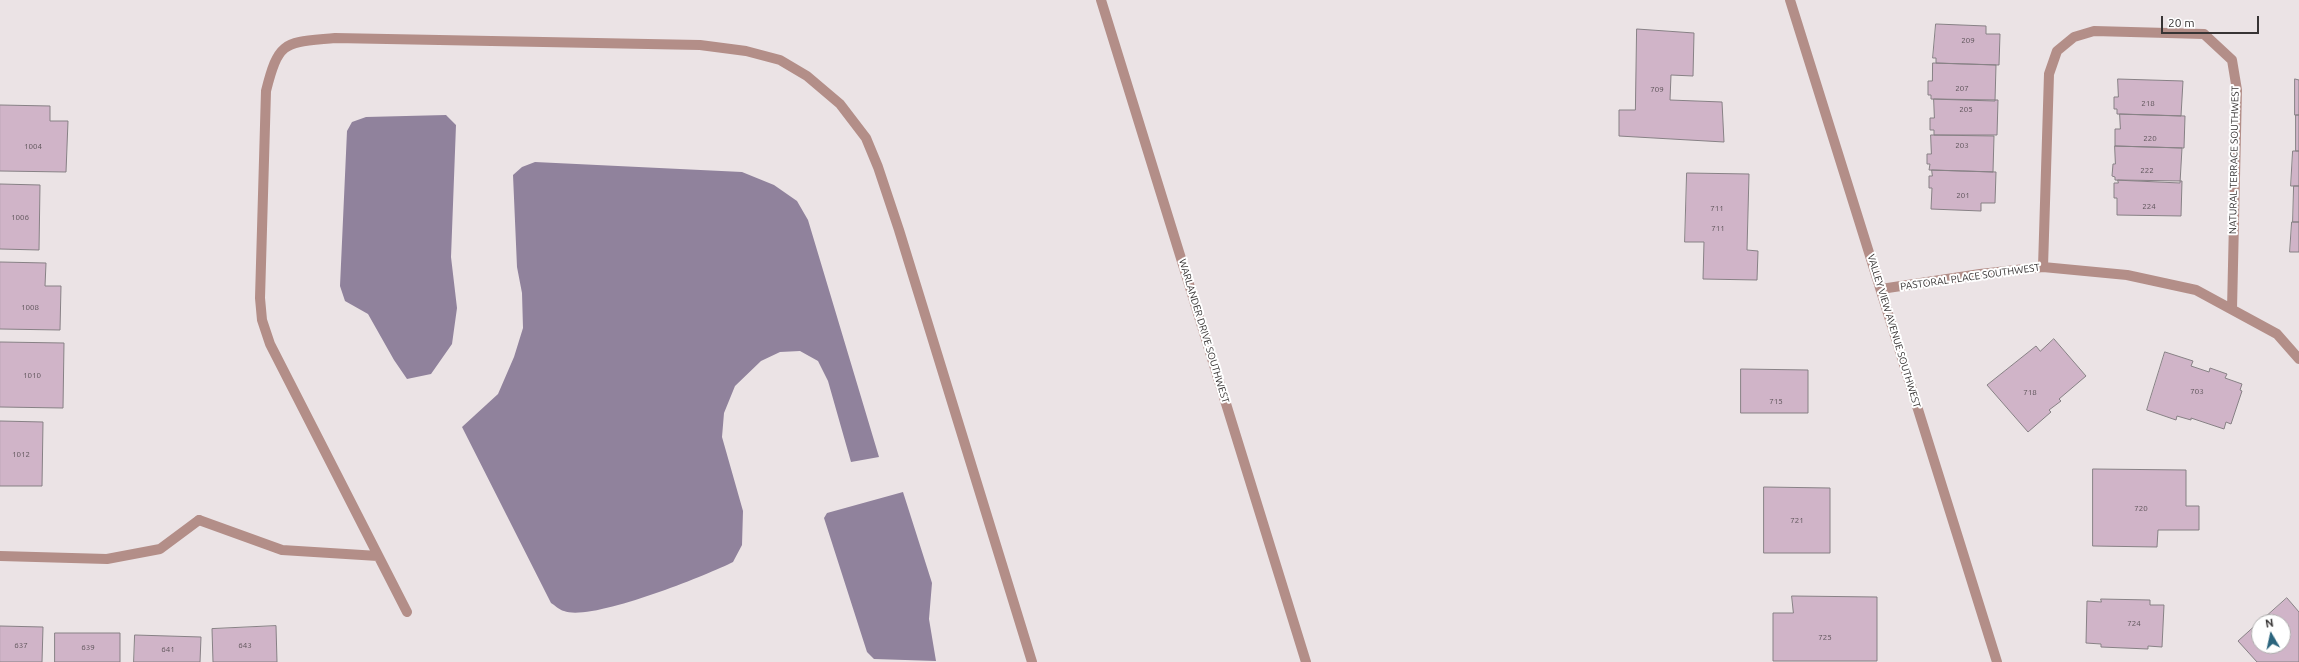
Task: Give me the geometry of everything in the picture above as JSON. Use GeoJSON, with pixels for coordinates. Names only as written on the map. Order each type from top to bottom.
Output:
{"type":"FeatureCollection","features":[{"type":"Feature","properties":{"kind":"street","name":"WARLANDER DRIVE SOUTHWEST"},"geometry":{"type":"LineString","coordinates":[[1101,0],[1306,662]]}},
{"type":"Feature","properties":{"kind":"street","name":"VALLEY VIEW AVENUE SOUTHWEST"},"geometry":{"type":"LineString","coordinates":[[1790,0],[1882,289],[1997,662]]}},
{"type":"Feature","properties":{"kind":"street","name":"NATURAL TERRACE SOUTHWEST"},"geometry":{"type":"LineString","coordinates":[[2043,267],[2049,74],[2057,51],[2074,37],[2094,31],[2204,34],[2232,60],[2236,90],[2232,309]]}},
{"type":"Feature","properties":{"kind":"street"},"geometry":{"type":"LineString","coordinates":[[407,612],[270,344],[262,320],[260,262],[266,91],[272,66],[279,52],[291,43],[335,38],[700,45],[746,52],[780,60],[807,76],[840,104],[866,138],[878,167],[899,230],[1032,662]]}},
{"type":"Feature","properties":{"kind":"street","name":"PASTORAL PLACE SOUTHWEST"},"geometry":{"type":"LineString","coordinates":[[1882,289],[1980,274],[2043,267],[2127,275],[2196,290],[2277,334],[2299,359]]}},
{"type":"Feature","properties":{"kind":"street"},"geometry":{"type":"LineString","coordinates":[[0,556],[106,559],[152,551],[160,549],[199,520],[282,550],[378,556]]}},
{"type":"Feature","properties":{"kind":"shaded area"},"geometry":{"type":"Polygon","coordinates":[[[446,115],[456,125],[451,257],[457,308],[452,344],[431,374],[407,379],[394,360],[368,314],[345,301],[340,286],[347,131],[352,122],[366,117],[446,115]]]}},
{"type":"Feature","properties":{"kind":"shaded area"},"geometry":{"type":"Polygon","coordinates":[[[535,162],[742,172],[774,185],[797,201],[808,220],[879,457],[851,462],[828,381],[818,361],[800,351],[780,352],[761,361],[735,386],[724,413],[722,437],[743,511],[742,545],[733,562],[674,587],[622,604],[598,610],[578,613],[564,611],[560,610],[551,603],[462,427],[498,394],[514,357],[523,328],[522,293],[517,267],[513,175],[522,167],[535,162]]]}},
{"type":"Feature","properties":{"kind":"shaded area"},"geometry":{"type":"Polygon","coordinates":[[[903,492],[932,583],[929,619],[936,661],[874,659],[867,652],[824,518],[827,513],[903,492]]]}},
{"type":"Feature","properties":{"kind":"building"},"geometry":{"type":"Polygon","coordinates":[[[1936,24],[1986,26],[1986,34],[2000,34],[1999,65],[1936,63],[1936,58],[1933,58],[1936,24]]]}},
{"type":"Feature","properties":{"kind":"building"},"geometry":{"type":"Polygon","coordinates":[[[1637,29],[1694,33],[1693,76],[1671,75],[1670,100],[1722,102],[1724,142],[1619,136],[1619,110],[1635,110],[1637,29]]]}},
{"type":"Feature","properties":{"kind":"building"},"geometry":{"type":"Polygon","coordinates":[[[1933,63],[1996,65],[1995,101],[1931,99],[1931,95],[1928,95],[1928,81],[1932,81],[1933,63]]]}},
{"type":"Feature","properties":{"kind":"building"},"geometry":{"type":"Polygon","coordinates":[[[2118,79],[2183,81],[2181,116],[2117,114],[2117,109],[2114,109],[2114,97],[2118,97],[2118,79]]]}},
{"type":"Feature","properties":{"kind":"building"},"geometry":{"type":"Polygon","coordinates":[[[2295,79],[2299,80],[2299,115],[2295,115],[2295,79]]]}},
{"type":"Feature","properties":{"kind":"building"},"geometry":{"type":"Polygon","coordinates":[[[1934,99],[1998,100],[1997,135],[1934,135],[1934,130],[1930,130],[1930,118],[1934,118],[1934,99]]]}},
{"type":"Feature","properties":{"kind":"building"},"geometry":{"type":"Polygon","coordinates":[[[0,105],[50,106],[50,121],[68,121],[66,172],[0,171],[0,105]]]}},
{"type":"Feature","properties":{"kind":"building"},"geometry":{"type":"Polygon","coordinates":[[[2120,114],[2185,116],[2184,148],[2115,146],[2115,129],[2120,129],[2120,114]]]}},
{"type":"Feature","properties":{"kind":"building"},"geometry":{"type":"Polygon","coordinates":[[[2296,115],[2299,115],[2299,151],[2296,151],[2296,115]]]}},
{"type":"Feature","properties":{"kind":"building"},"geometry":{"type":"Polygon","coordinates":[[[1931,135],[1994,136],[1993,172],[1929,170],[1930,164],[1927,164],[1927,154],[1931,154],[1931,135]]]}},
{"type":"Feature","properties":{"kind":"building"},"geometry":{"type":"Polygon","coordinates":[[[2115,146],[2182,148],[2180,183],[2115,180],[2115,177],[2112,176],[2113,164],[2115,164],[2115,146]]]}},
{"type":"Feature","properties":{"kind":"building"},"geometry":{"type":"Polygon","coordinates":[[[2293,151],[2299,151],[2299,186],[2291,186],[2293,151]]]}},
{"type":"Feature","properties":{"kind":"building"},"geometry":{"type":"Polygon","coordinates":[[[1932,170],[1996,172],[1995,203],[1981,203],[1981,211],[1931,209],[1932,188],[1929,188],[1929,176],[1932,176],[1932,170]]]}},
{"type":"Feature","properties":{"kind":"building"},"geometry":{"type":"Polygon","coordinates":[[[1687,173],[1749,174],[1747,250],[1758,251],[1757,280],[1703,279],[1704,242],[1685,242],[1687,173]]]}},
{"type":"Feature","properties":{"kind":"building"},"geometry":{"type":"Polygon","coordinates":[[[2118,180],[2182,181],[2181,216],[2117,215],[2117,198],[2114,198],[2114,183],[2118,183],[2118,180]]]}},
{"type":"Feature","properties":{"kind":"building"},"geometry":{"type":"Polygon","coordinates":[[[0,184],[40,185],[39,250],[0,249],[0,184]]]}},
{"type":"Feature","properties":{"kind":"building"},"geometry":{"type":"Polygon","coordinates":[[[2294,186],[2299,186],[2299,222],[2293,222],[2294,186]]]}},
{"type":"Feature","properties":{"kind":"building"},"geometry":{"type":"Polygon","coordinates":[[[2292,222],[2299,222],[2299,252],[2290,252],[2292,222]]]}},
{"type":"Feature","properties":{"kind":"building"},"geometry":{"type":"Polygon","coordinates":[[[0,262],[46,263],[45,286],[61,286],[60,330],[0,329],[0,262]]]}},
{"type":"Feature","properties":{"kind":"building"},"geometry":{"type":"Polygon","coordinates":[[[2054,339],[2086,376],[2059,399],[2061,401],[2049,410],[2051,412],[2028,432],[1987,385],[2036,346],[2040,351],[2054,339]]]}},
{"type":"Feature","properties":{"kind":"building"},"geometry":{"type":"Polygon","coordinates":[[[0,342],[64,343],[63,408],[0,407],[0,342]]]}},
{"type":"Feature","properties":{"kind":"building"},"geometry":{"type":"Polygon","coordinates":[[[2165,352],[2193,361],[2191,366],[2209,372],[2210,368],[2227,374],[2225,378],[2242,384],[2240,390],[2242,391],[2231,424],[2226,422],[2224,429],[2191,418],[2191,420],[2177,416],[2176,420],[2147,410],[2165,352]]]}},
{"type":"Feature","properties":{"kind":"building"},"geometry":{"type":"Polygon","coordinates":[[[1741,369],[1808,370],[1808,413],[1741,413],[1741,369]]]}},
{"type":"Feature","properties":{"kind":"building"},"geometry":{"type":"Polygon","coordinates":[[[0,421],[43,422],[42,486],[0,486],[0,421]]]}},
{"type":"Feature","properties":{"kind":"building"},"geometry":{"type":"Polygon","coordinates":[[[2093,469],[2186,470],[2186,506],[2199,506],[2199,530],[2158,530],[2157,547],[2093,546],[2093,469]]]}},
{"type":"Feature","properties":{"kind":"building"},"geometry":{"type":"Polygon","coordinates":[[[1764,487],[1830,488],[1830,553],[1764,553],[1764,487]]]}},
{"type":"Feature","properties":{"kind":"building"},"geometry":{"type":"Polygon","coordinates":[[[1792,596],[1877,597],[1877,661],[1773,661],[1773,613],[1793,613],[1792,596]]]}},
{"type":"Feature","properties":{"kind":"building"},"geometry":{"type":"Polygon","coordinates":[[[2287,598],[2299,612],[2299,662],[2257,662],[2238,641],[2251,629],[2251,654],[2291,654],[2291,614],[2269,614],[2287,598]]]}},
{"type":"Feature","properties":{"kind":"building"},"geometry":{"type":"Polygon","coordinates":[[[2101,599],[2150,600],[2150,605],[2164,605],[2162,647],[2148,646],[2148,649],[2101,647],[2101,644],[2086,643],[2087,601],[2101,602],[2101,599]]]}},
{"type":"Feature","properties":{"kind":"building"},"geometry":{"type":"Polygon","coordinates":[[[0,626],[43,627],[42,662],[0,662],[0,626]]]}},
{"type":"Feature","properties":{"kind":"building"},"geometry":{"type":"Polygon","coordinates":[[[276,626],[277,662],[213,662],[212,629],[276,626]]]}},
{"type":"Feature","properties":{"kind":"building"},"geometry":{"type":"Polygon","coordinates":[[[55,633],[120,633],[120,662],[55,662],[55,633]]]}},
{"type":"Feature","properties":{"kind":"building"},"geometry":{"type":"Polygon","coordinates":[[[135,635],[201,637],[200,662],[134,662],[135,635]]]}}]}
